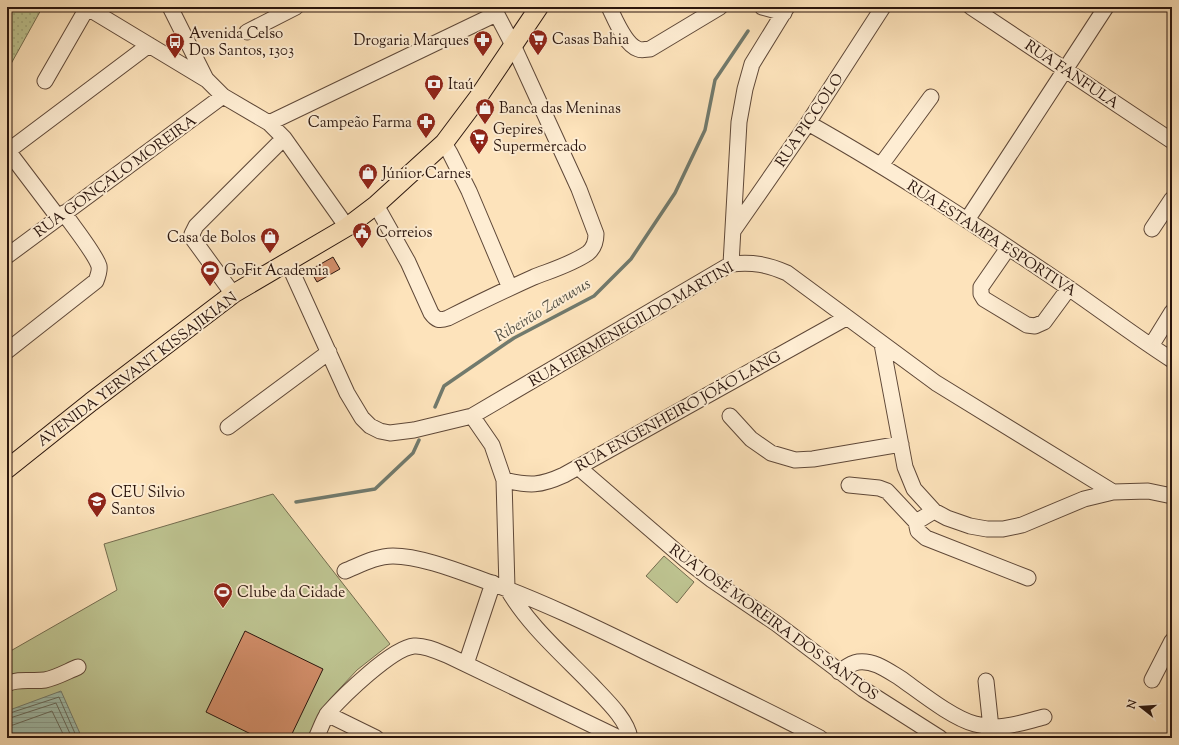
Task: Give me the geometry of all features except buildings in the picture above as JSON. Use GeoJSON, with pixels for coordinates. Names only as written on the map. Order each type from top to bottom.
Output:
{"type":"FeatureCollection","features":[{"type":"Feature","properties":{"kind":"main road","name":"AVENIDA YERVANT KISSAJIKIAN"},"geometry":{"type":"LineString","coordinates":[[7,469],[91,402],[233,294],[347,227],[376,205],[444,143],[477,99],[539,7]]}},
{"type":"Feature","properties":{"kind":"street"},"geometry":{"type":"LineString","coordinates":[[170,7],[207,80]]}},
{"type":"Feature","properties":{"kind":"street"},"geometry":{"type":"LineString","coordinates":[[247,32],[296,7]]}},
{"type":"Feature","properties":{"kind":"street"},"geometry":{"type":"LineString","coordinates":[[609,7],[631,46],[642,50],[650,48],[720,7]]}},
{"type":"Feature","properties":{"kind":"street"},"geometry":{"type":"LineString","coordinates":[[732,264],[739,122],[745,89],[752,64],[786,10],[762,7]]}},
{"type":"Feature","properties":{"kind":"street","name":"RUA PICCOLO"},"geometry":{"type":"LineString","coordinates":[[733,231],[808,123],[883,7]]}},
{"type":"Feature","properties":{"kind":"street","name":"RUA FANFULA"},"geometry":{"type":"LineString","coordinates":[[971,7],[1172,141]]}},
{"type":"Feature","properties":{"kind":"street"},"geometry":{"type":"LineString","coordinates":[[967,220],[1106,7]]}},
{"type":"Feature","properties":{"kind":"street"},"geometry":{"type":"LineString","coordinates":[[45,81],[87,8],[207,80],[223,96],[269,123],[284,138],[347,227]]}},
{"type":"Feature","properties":{"kind":"street"},"geometry":{"type":"LineString","coordinates":[[269,123],[494,11],[513,45],[579,189],[594,226],[596,242],[589,252],[441,320],[435,318],[431,313],[408,262],[376,205]]}},
{"type":"Feature","properties":{"kind":"street"},"geometry":{"type":"LineString","coordinates":[[7,351],[96,281],[99,274],[99,267],[95,258],[8,151],[150,45]]}},
{"type":"Feature","properties":{"kind":"street","name":"RUA GONÇALO MOREIRA"},"geometry":{"type":"LineString","coordinates":[[7,256],[223,96]]}},
{"type":"Feature","properties":{"kind":"street"},"geometry":{"type":"LineString","coordinates":[[881,165],[931,98]]}},
{"type":"Feature","properties":{"kind":"street","name":"RUA ESTAMPA ESPORTIVA"},"geometry":{"type":"LineString","coordinates":[[808,123],[881,165],[967,220],[1069,288],[1172,360]]}},
{"type":"Feature","properties":{"kind":"street"},"geometry":{"type":"LineString","coordinates":[[233,294],[193,239],[193,230],[284,138]]}},
{"type":"Feature","properties":{"kind":"street"},"geometry":{"type":"LineString","coordinates":[[444,143],[469,191],[510,288]]}},
{"type":"Feature","properties":{"kind":"street"},"geometry":{"type":"LineString","coordinates":[[1152,229],[1172,199]]}},
{"type":"Feature","properties":{"kind":"street"},"geometry":{"type":"LineString","coordinates":[[1008,248],[981,287],[981,294],[984,299],[1027,325],[1035,326],[1044,322],[1069,288]]}},
{"type":"Feature","properties":{"kind":"street","name":"RUA HERMENEGILDO MARTINI"},"geometry":{"type":"LineString","coordinates":[[288,263],[347,393],[362,418],[370,426],[380,431],[396,432],[414,430],[472,416],[732,264],[759,263],[787,273],[936,383],[1113,492]]}},
{"type":"Feature","properties":{"kind":"street"},"geometry":{"type":"LineString","coordinates":[[1151,346],[1172,312]]}},
{"type":"Feature","properties":{"kind":"street","name":"RUA ENGENHEIRO JOÃO LANG"},"geometry":{"type":"LineString","coordinates":[[504,480],[519,484],[534,485],[547,483],[846,318]]}},
{"type":"Feature","properties":{"kind":"street"},"geometry":{"type":"LineString","coordinates":[[882,344],[905,467],[914,489],[934,511],[947,518],[970,526],[987,529],[1003,529],[1022,524],[1084,499],[1113,492],[1170,491]]}},
{"type":"Feature","properties":{"kind":"street"},"geometry":{"type":"LineString","coordinates":[[228,427],[329,352]]}},
{"type":"Feature","properties":{"kind":"street"},"geometry":{"type":"LineString","coordinates":[[472,416],[492,446],[504,480],[507,588],[514,601],[529,619],[609,703],[625,724],[630,738]]}},
{"type":"Feature","properties":{"kind":"street"},"geometry":{"type":"LineString","coordinates":[[730,416],[751,439],[771,453],[795,460],[813,459],[901,444]]}},
{"type":"Feature","properties":{"kind":"street","name":"RUA JOSÉ MOREIRA DOS SANTOS"},"geometry":{"type":"LineString","coordinates":[[578,467],[686,560],[712,580],[777,624],[839,672],[940,738]]}},
{"type":"Feature","properties":{"kind":"street"},"geometry":{"type":"LineString","coordinates":[[849,485],[879,488],[887,491],[916,522],[918,531],[926,538],[1028,578]]}},
{"type":"Feature","properties":{"kind":"street"},"geometry":{"type":"LineString","coordinates":[[916,522],[934,511]]}},
{"type":"Feature","properties":{"kind":"street"},"geometry":{"type":"LineString","coordinates":[[345,571],[375,558],[392,556],[411,558],[493,583],[582,621],[820,738]]}},
{"type":"Feature","properties":{"kind":"street"},"geometry":{"type":"LineString","coordinates":[[466,664],[493,583]]}},
{"type":"Feature","properties":{"kind":"street"},"geometry":{"type":"LineString","coordinates":[[1152,680],[1172,641]]}},
{"type":"Feature","properties":{"kind":"street"},"geometry":{"type":"LineString","coordinates":[[316,738],[327,714],[363,677],[400,651],[416,646],[449,656],[619,738]]}},
{"type":"Feature","properties":{"kind":"street"},"geometry":{"type":"LineString","coordinates":[[839,672],[856,662],[880,665],[954,715],[973,724],[991,728],[1004,727],[1044,717]]}},
{"type":"Feature","properties":{"kind":"street"},"geometry":{"type":"LineString","coordinates":[[7,684],[25,680],[47,680],[78,667]]}},
{"type":"Feature","properties":{"kind":"street"},"geometry":{"type":"LineString","coordinates":[[986,681],[991,728]]}},
{"type":"Feature","properties":{"kind":"street"},"geometry":{"type":"LineString","coordinates":[[327,714],[376,738]]}},
{"type":"Feature","properties":{"kind":"green space"},"geometry":{"type":"Polygon","coordinates":[[[7,7],[42,8],[7,71],[7,7]]]}},
{"type":"Feature","properties":{"kind":"green space","name":"Clube da Cidade"},"geometry":{"type":"Polygon","coordinates":[[[273,494],[390,644],[357,670],[329,700],[311,738],[7,738],[7,653],[117,590],[104,544],[273,494]]]}},
{"type":"Feature","properties":{"kind":"green space"},"geometry":{"type":"Polygon","coordinates":[[[664,556],[694,582],[677,603],[646,576],[664,556]]]}},
{"type":"Feature","properties":{"kind":"water"},"geometry":{"type":"Polygon","coordinates":[[[61,691],[82,738],[7,738],[7,711],[61,691]]]}},
{"type":"Feature","properties":{"kind":"waterway","name":"Ribeirão Zavuvus"},"geometry":{"type":"LineString","coordinates":[[435,407],[444,386],[514,338],[594,296],[631,259],[675,193],[705,130],[715,80],[748,31]]}},
{"type":"Feature","properties":{"kind":"waterway","name":"Ribeirão Zavuvus"},"geometry":{"type":"LineString","coordinates":[[296,502],[375,489],[413,453],[419,440]]}},
{"type":"Feature","properties":{"kind":"place","name":"Casas Bahia"},"geometry":{"type":"Point","coordinates":[538,56]}},
{"type":"Feature","properties":{"kind":"place","name":"Drogaria Marques"},"geometry":{"type":"Point","coordinates":[483,57]}},
{"type":"Feature","properties":{"kind":"place","name":"Avenida Celso Dos Santos, 1303"},"geometry":{"type":"Point","coordinates":[175,59]}},
{"type":"Feature","properties":{"kind":"place","name":"Itaú"},"geometry":{"type":"Point","coordinates":[434,101]}},
{"type":"Feature","properties":{"kind":"place","name":"Banca das Meninas"},"geometry":{"type":"Point","coordinates":[485,125]}},
{"type":"Feature","properties":{"kind":"place","name":"Campeão Farma"},"geometry":{"type":"Point","coordinates":[426,139]}},
{"type":"Feature","properties":{"kind":"place","name":"Gepires Supermercado"},"geometry":{"type":"Point","coordinates":[479,155]}},
{"type":"Feature","properties":{"kind":"place","name":"Júnior Carnes"},"geometry":{"type":"Point","coordinates":[368,190]}},
{"type":"Feature","properties":{"kind":"place","name":"Correios"},"geometry":{"type":"Point","coordinates":[362,249]}},
{"type":"Feature","properties":{"kind":"place","name":"Casa de Bolos"},"geometry":{"type":"Point","coordinates":[270,254]}},
{"type":"Feature","properties":{"kind":"place","name":"GoFit Academia"},"geometry":{"type":"Point","coordinates":[210,287]}},
{"type":"Feature","properties":{"kind":"place","name":"CEU Silvio Santos"},"geometry":{"type":"Point","coordinates":[97,518]}},
{"type":"Feature","properties":{"kind":"place","name":"Clube da Cidade"},"geometry":{"type":"Point","coordinates":[223,609]}}]}
